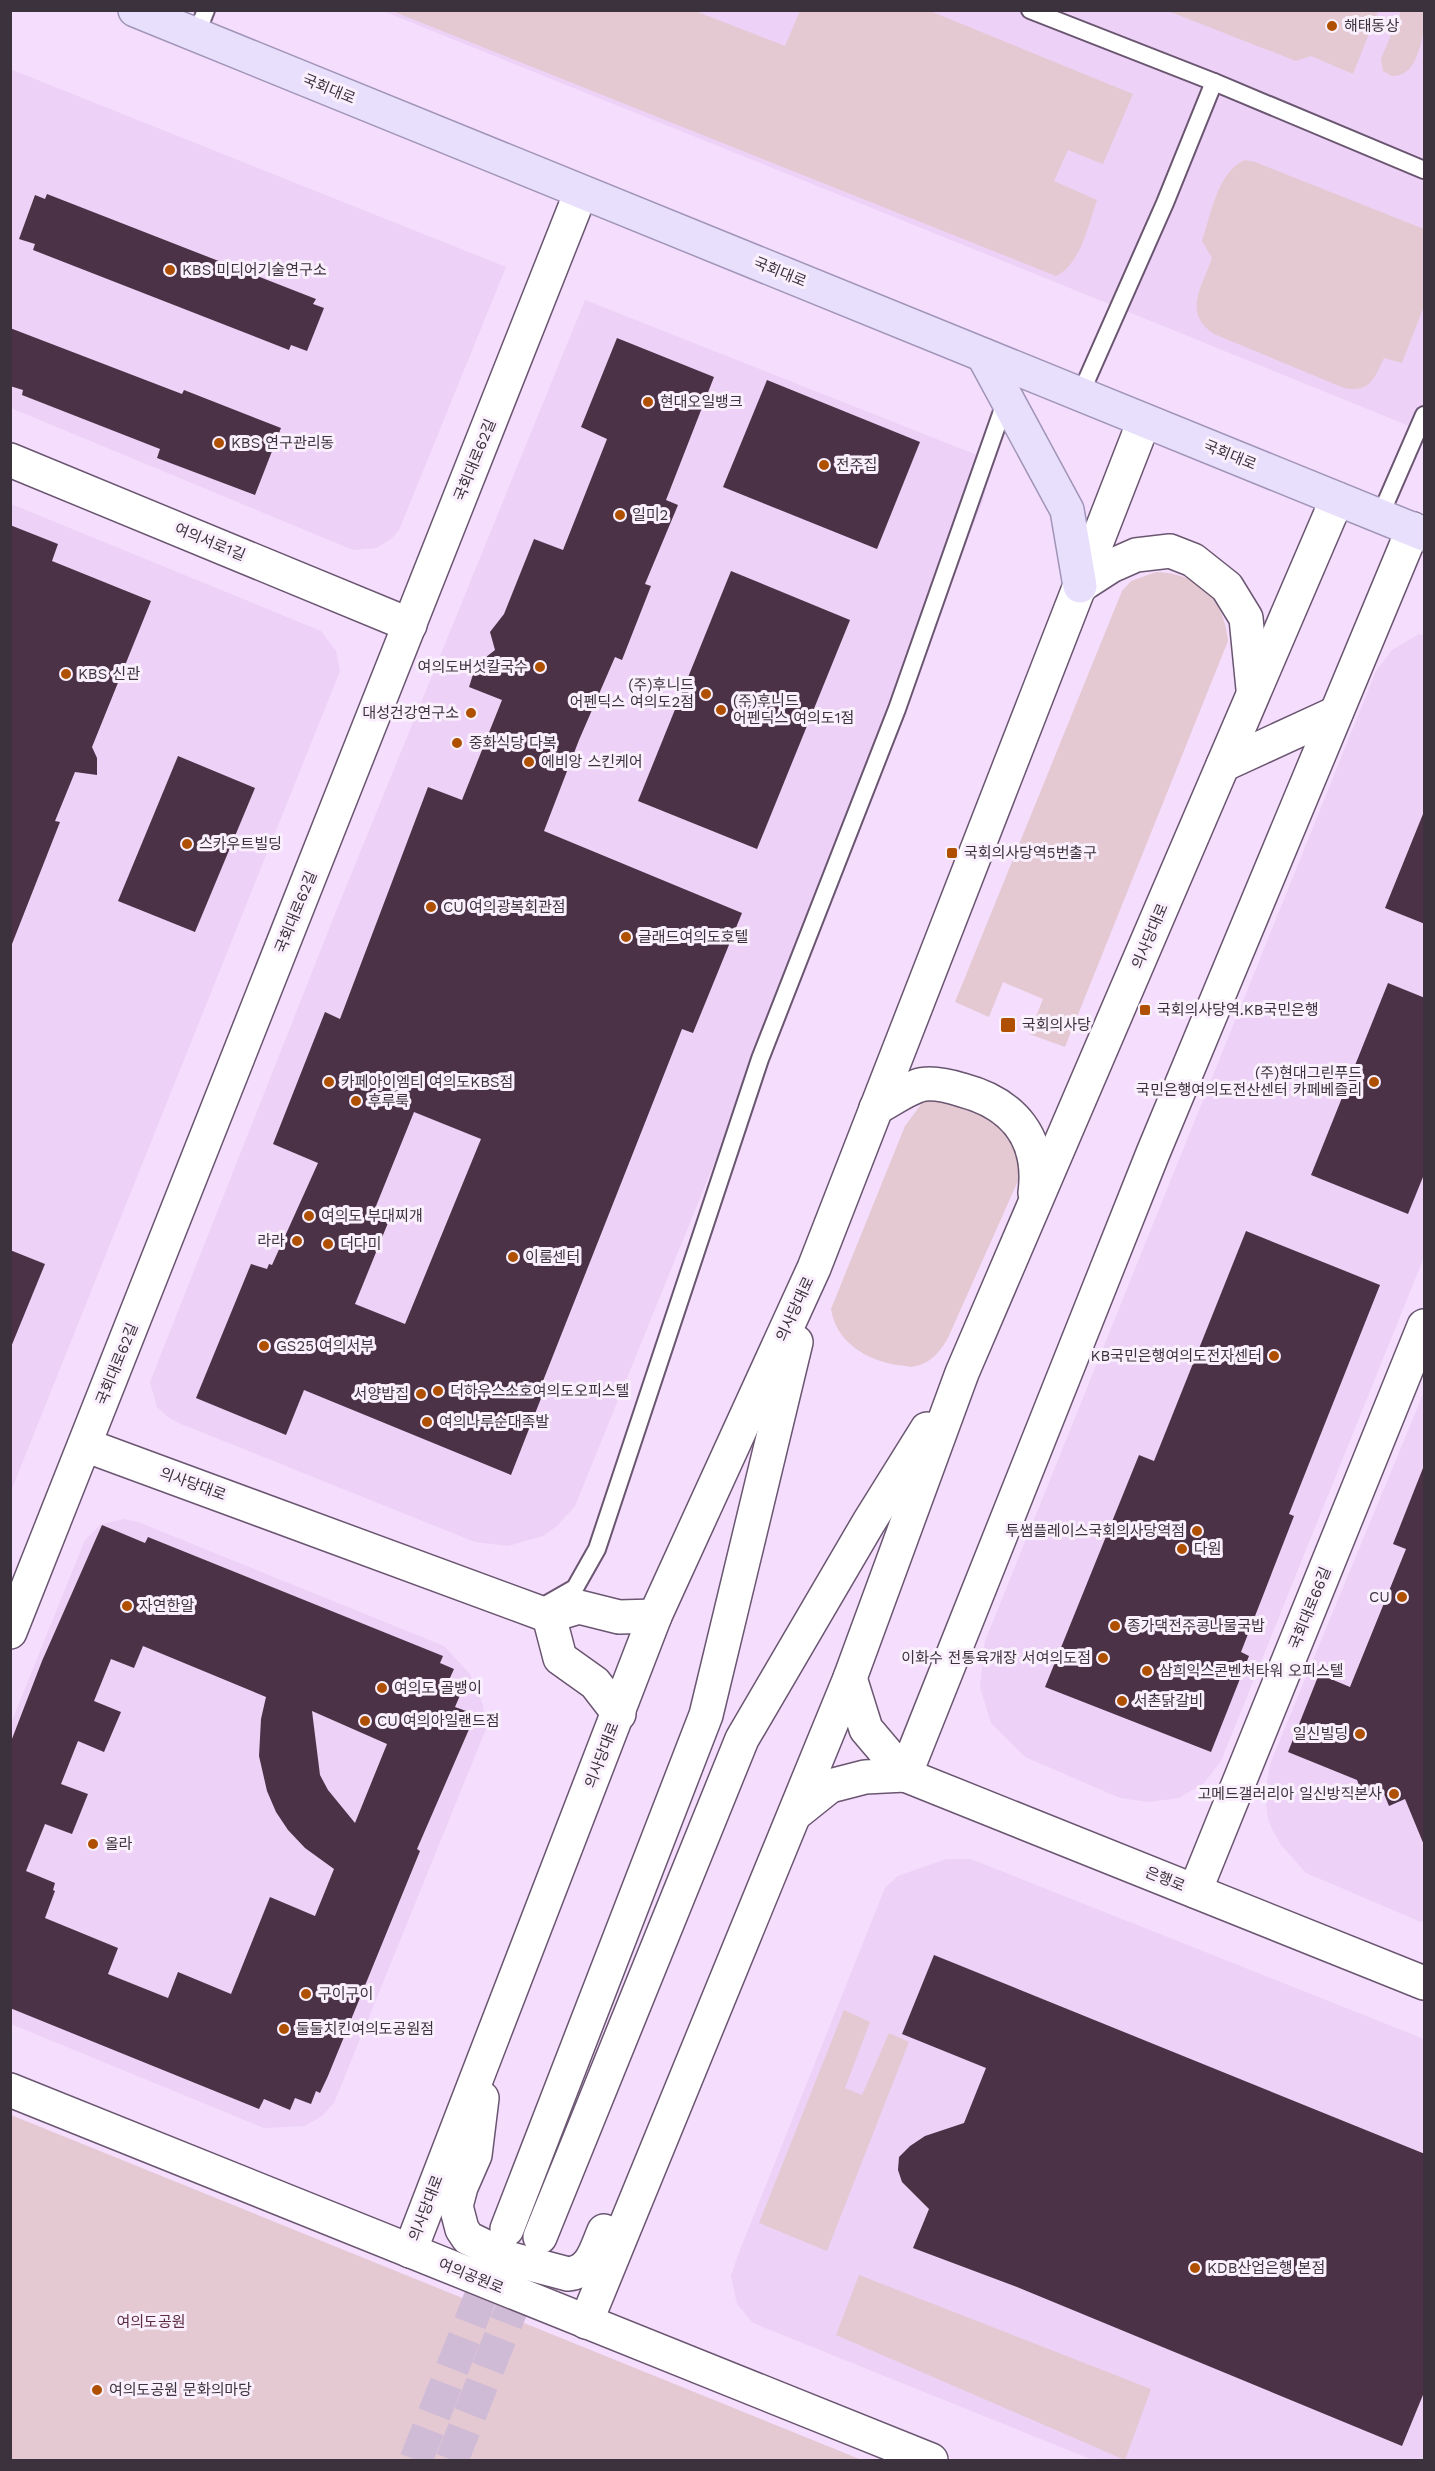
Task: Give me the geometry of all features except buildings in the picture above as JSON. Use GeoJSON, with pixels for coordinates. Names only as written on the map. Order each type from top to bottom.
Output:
{"type":"FeatureCollection","features":[{"type":"Feature","properties":{"kind":"main road","name":"국회대로"},"geometry":{"type":"LineString","coordinates":[[135,10],[201,23],[581,192],[1419,532]]}},
{"type":"Feature","properties":{"kind":"main road","name":"국회대로62길"},"geometry":{"type":"LineString","coordinates":[[10,1632],[581,192]]}},
{"type":"Feature","properties":{"kind":"main road"},"geometry":{"type":"LineString","coordinates":[[983,355],[1067,510],[1080,586],[1111,566],[1137,555],[1170,551],[1193,560],[1227,587],[1246,618],[1254,693]]}},
{"type":"Feature","properties":{"kind":"main road","name":"의사당대로"},"geometry":{"type":"LineString","coordinates":[[410,2251],[655,1616],[814,1268],[1144,421]]}},
{"type":"Feature","properties":{"kind":"main road","name":"여의서로1길"},"geometry":{"type":"LineString","coordinates":[[10,460],[410,625]]}},
{"type":"Feature","properties":{"kind":"main road","name":"의사당대로"},"geometry":{"type":"LineString","coordinates":[[586,2322],[850,1678],[962,1373],[1337,499]]}},
{"type":"Feature","properties":{"kind":"main road"},"geometry":{"type":"LineString","coordinates":[[905,1775],[1153,1153],[1336,713],[1419,532]]}},
{"type":"Feature","properties":{"kind":"main road"},"geometry":{"type":"LineString","coordinates":[[1223,765],[1336,713]]}},
{"type":"Feature","properties":{"kind":"main road"},"geometry":{"type":"LineString","coordinates":[[876,1108],[918,1085],[946,1085],[980,1094],[1010,1112],[1030,1138],[1038,1168],[1033,1207]]}},
{"type":"Feature","properties":{"kind":"main road","name":"의사당대로"},"geometry":{"type":"LineString","coordinates":[[507,2229],[706,1715],[814,1268]]}},
{"type":"Feature","properties":{"kind":"main road","name":"국회대로66길"},"geometry":{"type":"LineString","coordinates":[[1195,1892],[1425,1326]]}},
{"type":"Feature","properties":{"kind":"main road","name":"의사당대로"},"geometry":{"type":"LineString","coordinates":[[540,2237],[742,1739],[869,1522],[962,1373]]}},
{"type":"Feature","properties":{"kind":"main road","name":"의사당대로"},"geometry":{"type":"LineString","coordinates":[[85,1445],[543,1613]]}},
{"type":"Feature","properties":{"kind":"main road"},"geometry":{"type":"LineString","coordinates":[[618,1714],[595,1683],[560,1658],[543,1613],[579,1606],[619,1617],[655,1616]]}},
{"type":"Feature","properties":{"kind":"main road"},"geometry":{"type":"LineString","coordinates":[[850,1678],[866,1729],[905,1775]]}},
{"type":"Feature","properties":{"kind":"main road"},"geometry":{"type":"LineString","coordinates":[[794,1815],[830,1786],[865,1777],[905,1775]]}},
{"type":"Feature","properties":{"kind":"main road","name":"은행로"},"geometry":{"type":"LineString","coordinates":[[905,1775],[1425,1983]]}},
{"type":"Feature","properties":{"kind":"main road"},"geometry":{"type":"LineString","coordinates":[[488,2051],[475,2155],[460,2187],[456,2206],[458,2218],[468,2238],[511,2259],[568,2274],[584,2269],[591,2263],[610,2214],[663,2133]]}},
{"type":"Feature","properties":{"kind":"main road","name":"여의공원로"},"geometry":{"type":"LineString","coordinates":[[10,2090],[931,2460]]}},
{"type":"Feature","properties":{"kind":"lane"},"geometry":{"type":"LineString","coordinates":[[1030,10],[1214,82],[1425,170]]}},
{"type":"Feature","properties":{"kind":"lane"},"geometry":{"type":"LineString","coordinates":[[1080,394],[1165,203],[1214,82]]}},
{"type":"Feature","properties":{"kind":"lane"},"geometry":{"type":"LineString","coordinates":[[543,1613],[575,1588],[597,1549],[760,1059],[897,709],[1007,397]]}},
{"type":"Feature","properties":{"kind":"lane"},"geometry":{"type":"LineString","coordinates":[[1380,516],[1425,415]]}},
{"type":"Feature","properties":{"kind":"shaded area"},"geometry":{"type":"Polygon","coordinates":[[[383,11],[1424,11],[1424,432],[1023,269],[383,11]]]}},
{"type":"Feature","properties":{"kind":"shaded area"},"geometry":{"type":"Polygon","coordinates":[[[10,69],[506,267],[399,530],[391,539],[376,548],[353,550],[11,408],[10,69]]]}},
{"type":"Feature","properties":{"kind":"shaded area"},"geometry":{"type":"Polygon","coordinates":[[[585,300],[982,457],[986,487],[983,501],[575,1506],[557,1526],[543,1536],[508,1546],[475,1542],[181,1424],[169,1418],[157,1407],[150,1382],[335,914],[585,300]]]}},
{"type":"Feature","properties":{"kind":"shaded area"},"geometry":{"type":"Polygon","coordinates":[[[11,504],[321,631],[336,651],[340,671],[11,1491],[11,504]]]}},
{"type":"Feature","properties":{"kind":"shaded area"},"geometry":{"type":"Polygon","coordinates":[[[1419,634],[1424,636],[1424,1257],[1221,1761],[1204,1783],[1179,1798],[1149,1802],[1120,1798],[1025,1757],[991,1723],[980,1687],[985,1641],[1376,671],[1392,650],[1419,634]]]}},
{"type":"Feature","properties":{"kind":"shaded area"},"geometry":{"type":"Polygon","coordinates":[[[1424,1392],[1424,1920],[1421,1922],[1306,1873],[1281,1845],[1273,1831],[1268,1819],[1265,1795],[1270,1764],[1424,1392]]]}},
{"type":"Feature","properties":{"kind":"shaded area"},"geometry":{"type":"Polygon","coordinates":[[[123,1519],[138,1522],[444,1646],[470,1674],[483,1705],[486,1729],[334,2103],[322,2116],[305,2126],[264,2128],[11,2024],[11,1723],[85,1540],[100,1525],[123,1519]]]}},
{"type":"Feature","properties":{"kind":"shaded area"},"geometry":{"type":"Polygon","coordinates":[[[946,1859],[970,1859],[981,1863],[1424,2039],[1424,2460],[1093,2460],[753,2323],[737,2304],[731,2276],[738,2255],[885,1888],[898,1876],[946,1859]]]}},
{"type":"Feature","properties":{"kind":"green space"},"geometry":{"type":"Polygon","coordinates":[[[392,11],[695,11],[785,46],[800,11],[930,11],[1133,94],[1103,164],[1068,150],[1054,181],[1097,200],[1078,253],[1072,263],[1056,276],[392,11]]]}},
{"type":"Feature","properties":{"kind":"green space"},"geometry":{"type":"Polygon","coordinates":[[[1168,11],[1378,11],[1353,74],[1311,56],[1296,61],[1168,11]]]}},
{"type":"Feature","properties":{"kind":"green space"},"geometry":{"type":"Polygon","coordinates":[[[1401,11],[1424,11],[1423,30],[1418,52],[1409,70],[1401,75],[1392,76],[1383,71],[1381,59],[1401,11]]]}},
{"type":"Feature","properties":{"kind":"green space"},"geometry":{"type":"Polygon","coordinates":[[[1245,160],[1424,229],[1424,306],[1402,363],[1384,358],[1370,383],[1360,388],[1344,388],[1214,334],[1204,326],[1199,317],[1197,299],[1212,258],[1202,241],[1221,184],[1235,166],[1245,160]]]}},
{"type":"Feature","properties":{"kind":"green space"},"geometry":{"type":"Polygon","coordinates":[[[1156,572],[1185,577],[1207,591],[1221,613],[1228,641],[1065,1047],[1029,1034],[1043,999],[1003,982],[989,1017],[955,1002],[1122,591],[1131,581],[1156,572]]]}},
{"type":"Feature","properties":{"kind":"green space"},"geometry":{"type":"Polygon","coordinates":[[[931,1099],[955,1100],[1010,1131],[1022,1172],[947,1340],[930,1360],[921,1365],[909,1367],[885,1363],[854,1348],[839,1331],[831,1309],[905,1126],[922,1103],[931,1099]]]}},
{"type":"Feature","properties":{"kind":"green space"},"geometry":{"type":"Polygon","coordinates":[[[844,2010],[870,2022],[845,2088],[862,2095],[889,2033],[909,2042],[827,2251],[759,2223],[844,2010]]]}},
{"type":"Feature","properties":{"kind":"green space","name":"여의도공원"},"geometry":{"type":"Polygon","coordinates":[[[11,2115],[862,2460],[11,2460],[11,2115]]]}},
{"type":"Feature","properties":{"kind":"green space"},"geometry":{"type":"Polygon","coordinates":[[[859,2275],[1151,2389],[1125,2460],[836,2335],[859,2275]]]}},
{"type":"Feature","properties":{"kind":"tunnel"},"geometry":{"type":"LineString","coordinates":[[416,2460],[497,2255]]}},
{"type":"Feature","properties":{"kind":"tunnel"},"geometry":{"type":"LineString","coordinates":[[452,2460],[528,2267]]}},
{"type":"Feature","properties":{"kind":"place","name":"해태동상"},"geometry":{"type":"Point","coordinates":[1332,26]}},
{"type":"Feature","properties":{"kind":"place","name":"KBS 미디어기술연구소"},"geometry":{"type":"Point","coordinates":[170,270]}},
{"type":"Feature","properties":{"kind":"place","name":"현대오일뱅크"},"geometry":{"type":"Point","coordinates":[648,402]}},
{"type":"Feature","properties":{"kind":"place","name":"KBS 연구관리동"},"geometry":{"type":"Point","coordinates":[219,443]}},
{"type":"Feature","properties":{"kind":"place","name":"전주집"},"geometry":{"type":"Point","coordinates":[824,465]}},
{"type":"Feature","properties":{"kind":"place","name":"일미2"},"geometry":{"type":"Point","coordinates":[620,515]}},
{"type":"Feature","properties":{"kind":"place","name":"여의도버섯칼국수"},"geometry":{"type":"Point","coordinates":[540,667]}},
{"type":"Feature","properties":{"kind":"place","name":"KBS 신관"},"geometry":{"type":"Point","coordinates":[66,674]}},
{"type":"Feature","properties":{"kind":"place","name":"(주)후니드 어펜딕스 여의도2점"},"geometry":{"type":"Point","coordinates":[706,694]}},
{"type":"Feature","properties":{"kind":"place","name":"(주)후니드 어펜딕스 여의도1점"},"geometry":{"type":"Point","coordinates":[721,710]}},
{"type":"Feature","properties":{"kind":"place","name":"대성건강연구소"},"geometry":{"type":"Point","coordinates":[471,713]}},
{"type":"Feature","properties":{"kind":"place","name":"중화식당 다복"},"geometry":{"type":"Point","coordinates":[457,743]}},
{"type":"Feature","properties":{"kind":"place","name":"에비앙 스킨케어"},"geometry":{"type":"Point","coordinates":[529,762]}},
{"type":"Feature","properties":{"kind":"place","name":"스카우트빌딩"},"geometry":{"type":"Point","coordinates":[187,844]}},
{"type":"Feature","properties":{"kind":"place","name":"국회의사당역5번출구"},"geometry":{"type":"Point","coordinates":[952,853]}},
{"type":"Feature","properties":{"kind":"place","name":"CU 여의광복회관점"},"geometry":{"type":"Point","coordinates":[431,907]}},
{"type":"Feature","properties":{"kind":"place","name":"글래드여의도호텔"},"geometry":{"type":"Point","coordinates":[626,937]}},
{"type":"Feature","properties":{"kind":"place","name":"국회의사당역.KB국민은행"},"geometry":{"type":"Point","coordinates":[1145,1010]}},
{"type":"Feature","properties":{"kind":"place","name":"국회의사당"},"geometry":{"type":"Point","coordinates":[1008,1025]}},
{"type":"Feature","properties":{"kind":"place","name":"카페아이엠티 여의도KBS점"},"geometry":{"type":"Point","coordinates":[329,1082]}},
{"type":"Feature","properties":{"kind":"place","name":"(주)현대그린푸드 국민은행여의도전산센터 카페베즐리"},"geometry":{"type":"Point","coordinates":[1374,1082]}},
{"type":"Feature","properties":{"kind":"place","name":"후루룩"},"geometry":{"type":"Point","coordinates":[356,1101]}},
{"type":"Feature","properties":{"kind":"place","name":"여의도 부대찌개"},"geometry":{"type":"Point","coordinates":[309,1216]}},
{"type":"Feature","properties":{"kind":"place","name":"라라"},"geometry":{"type":"Point","coordinates":[297,1241]}},
{"type":"Feature","properties":{"kind":"place","name":"더다미"},"geometry":{"type":"Point","coordinates":[328,1244]}},
{"type":"Feature","properties":{"kind":"place","name":"이룸센터"},"geometry":{"type":"Point","coordinates":[513,1257]}},
{"type":"Feature","properties":{"kind":"place","name":"GS25 여의서부"},"geometry":{"type":"Point","coordinates":[264,1346]}},
{"type":"Feature","properties":{"kind":"place","name":"KB국민은행여의도전자센터"},"geometry":{"type":"Point","coordinates":[1274,1356]}},
{"type":"Feature","properties":{"kind":"place","name":"더하우스소호여의도오피스텔"},"geometry":{"type":"Point","coordinates":[438,1391]}},
{"type":"Feature","properties":{"kind":"place","name":"서양밥집"},"geometry":{"type":"Point","coordinates":[421,1394]}},
{"type":"Feature","properties":{"kind":"place","name":"여의나루순대족발"},"geometry":{"type":"Point","coordinates":[427,1422]}},
{"type":"Feature","properties":{"kind":"place","name":"투썸플레이스국회의사당역점"},"geometry":{"type":"Point","coordinates":[1197,1531]}},
{"type":"Feature","properties":{"kind":"place","name":"다원"},"geometry":{"type":"Point","coordinates":[1182,1549]}},
{"type":"Feature","properties":{"kind":"place","name":"CU"},"geometry":{"type":"Point","coordinates":[1402,1597]}},
{"type":"Feature","properties":{"kind":"place","name":"자연한알"},"geometry":{"type":"Point","coordinates":[127,1606]}},
{"type":"Feature","properties":{"kind":"place","name":"종가댁전주콩나물국밥"},"geometry":{"type":"Point","coordinates":[1115,1626]}},
{"type":"Feature","properties":{"kind":"place","name":"이화수 전통육개장 서여의도점"},"geometry":{"type":"Point","coordinates":[1103,1658]}},
{"type":"Feature","properties":{"kind":"place","name":"삼희익스콘벤처타워 오피스텔"},"geometry":{"type":"Point","coordinates":[1147,1671]}},
{"type":"Feature","properties":{"kind":"place","name":"여의도 골뱅이"},"geometry":{"type":"Point","coordinates":[382,1688]}},
{"type":"Feature","properties":{"kind":"place","name":"서촌닭갈비"},"geometry":{"type":"Point","coordinates":[1122,1701]}},
{"type":"Feature","properties":{"kind":"place","name":"CU 여의아일랜드점"},"geometry":{"type":"Point","coordinates":[365,1721]}},
{"type":"Feature","properties":{"kind":"place","name":"일신빌딩"},"geometry":{"type":"Point","coordinates":[1360,1734]}},
{"type":"Feature","properties":{"kind":"place","name":"고메드갤러리아 일신방직본사"},"geometry":{"type":"Point","coordinates":[1394,1794]}},
{"type":"Feature","properties":{"kind":"place","name":"올라"},"geometry":{"type":"Point","coordinates":[93,1844]}},
{"type":"Feature","properties":{"kind":"place","name":"구이구이"},"geometry":{"type":"Point","coordinates":[306,1994]}},
{"type":"Feature","properties":{"kind":"place","name":"둘둘치킨여의도공원점"},"geometry":{"type":"Point","coordinates":[284,2029]}},
{"type":"Feature","properties":{"kind":"place","name":"KDB산업은행 본점"},"geometry":{"type":"Point","coordinates":[1195,2268]}},
{"type":"Feature","properties":{"kind":"place","name":"여의도공원 문화의마당"},"geometry":{"type":"Point","coordinates":[97,2390]}}]}
